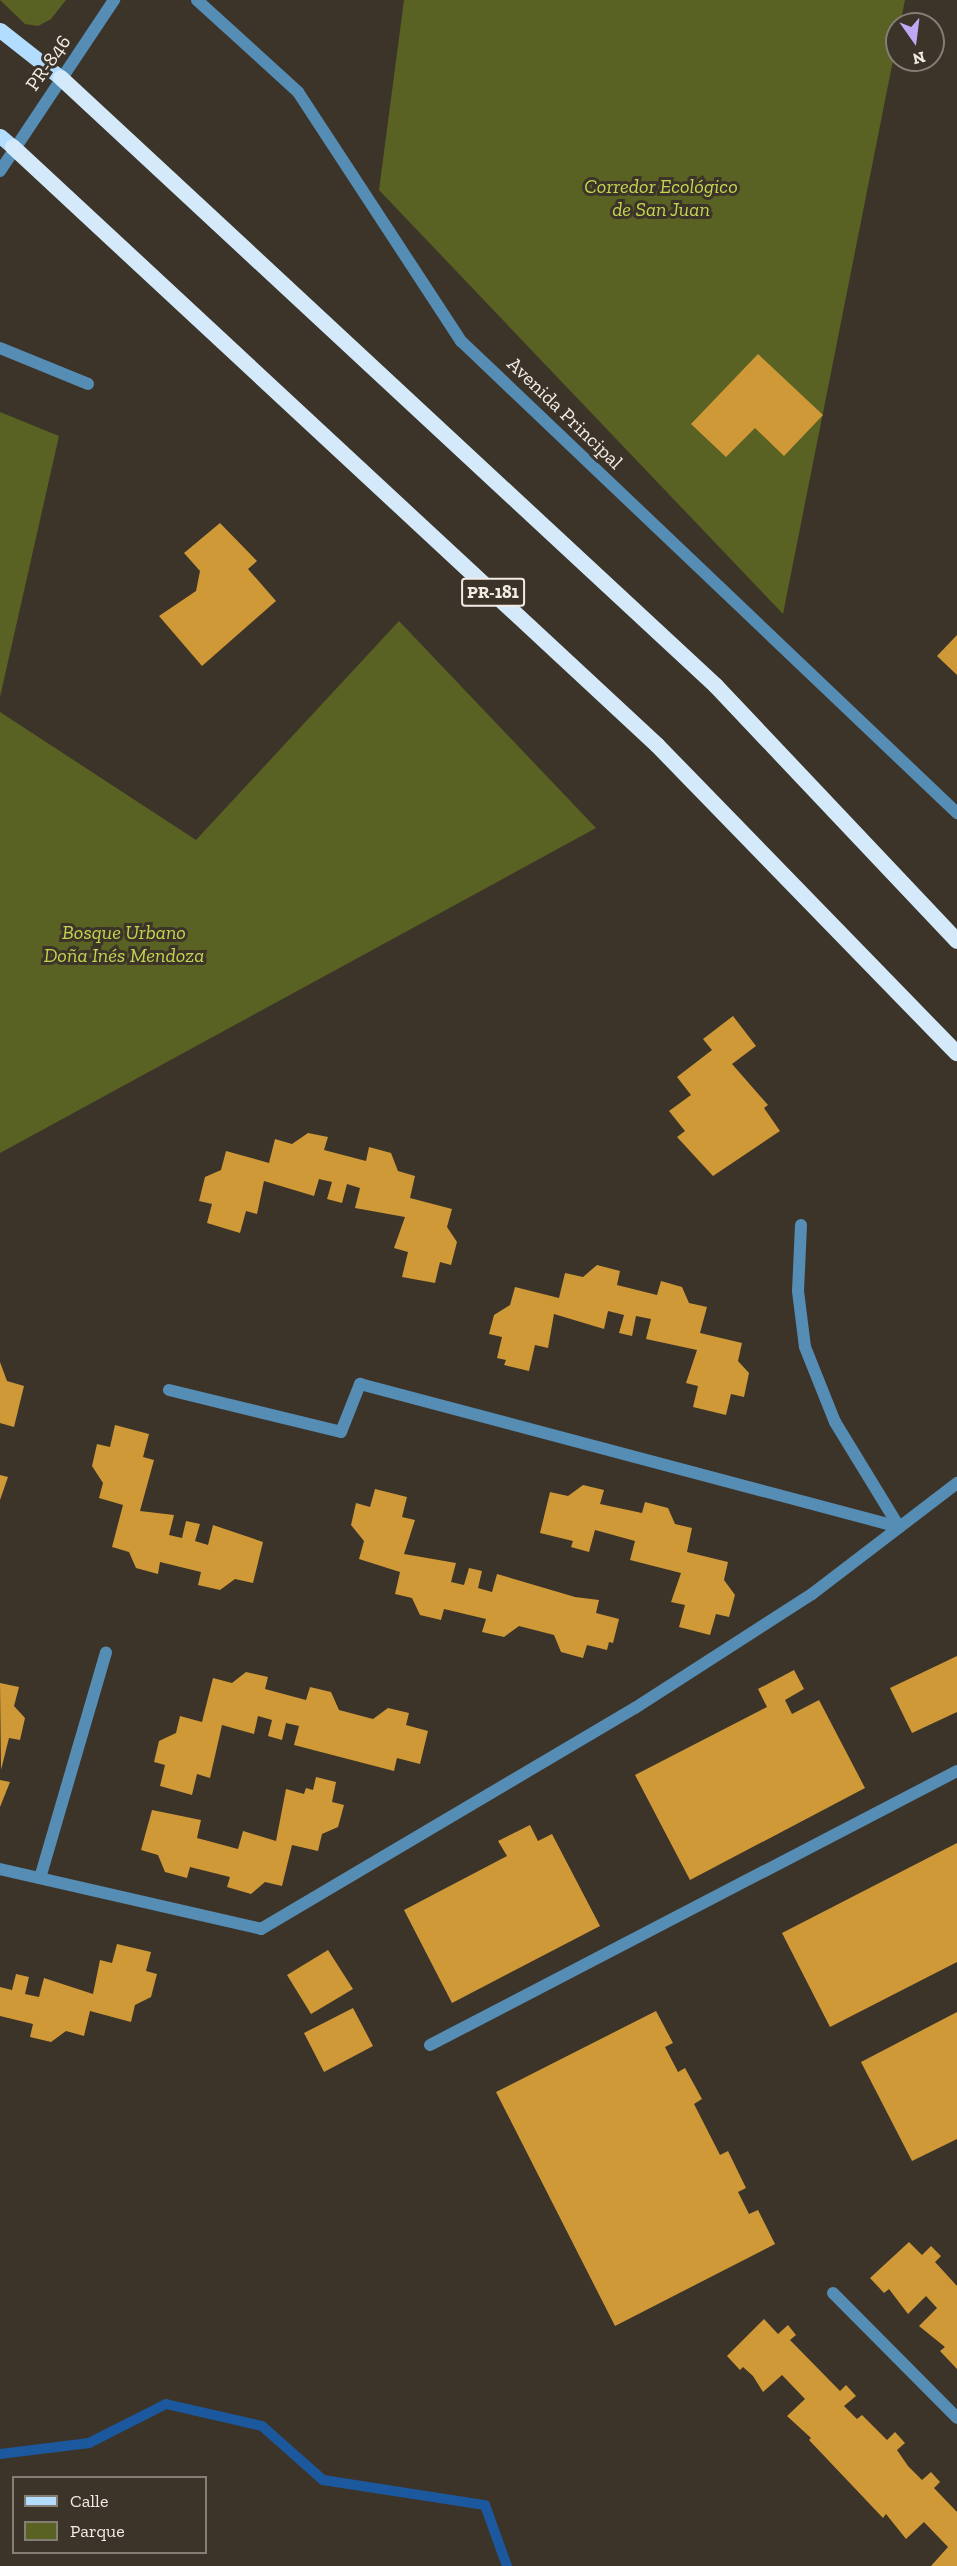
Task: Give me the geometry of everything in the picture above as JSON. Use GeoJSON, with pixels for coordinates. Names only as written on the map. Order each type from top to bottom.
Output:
{"type":"FeatureCollection","features":[{"type":"Feature","properties":{"kind":"highway"},"geometry":{"type":"LineString","coordinates":[[61,78],[716,686],[957,941]]}},
{"type":"Feature","properties":{"kind":"highway","name":"PR-181"},"geometry":{"type":"LineString","coordinates":[[6,141],[657,745],[957,1053]]}},
{"type":"Feature","properties":{"kind":"main road"},"geometry":{"type":"LineString","coordinates":[[0,30],[61,78]]}},
{"type":"Feature","properties":{"kind":"street","name":"PR-846"},"geometry":{"type":"LineString","coordinates":[[0,171],[6,141],[61,78],[114,0]]}},
{"type":"Feature","properties":{"kind":"street","name":"Avenida Principal"},"geometry":{"type":"LineString","coordinates":[[197,0],[298,92],[461,341],[957,813]]}},
{"type":"Feature","properties":{"kind":"street"},"geometry":{"type":"LineString","coordinates":[[0,348],[88,384]]}},
{"type":"Feature","properties":{"kind":"street"},"geometry":{"type":"LineString","coordinates":[[801,1225],[798,1291],[805,1347],[835,1422],[899,1527]]}},
{"type":"Feature","properties":{"kind":"street"},"geometry":{"type":"LineString","coordinates":[[169,1390],[341,1432],[360,1384],[899,1527]]}},
{"type":"Feature","properties":{"kind":"street"},"geometry":{"type":"LineString","coordinates":[[0,1869],[261,1929],[635,1708],[812,1594],[957,1483]]}},
{"type":"Feature","properties":{"kind":"street"},"geometry":{"type":"LineString","coordinates":[[40,1878],[106,1652]]}},
{"type":"Feature","properties":{"kind":"street"},"geometry":{"type":"LineString","coordinates":[[430,2045],[957,1771]]}},
{"type":"Feature","properties":{"kind":"street"},"geometry":{"type":"LineString","coordinates":[[833,2294],[957,2418]]}},
{"type":"Feature","properties":{"kind":"green space"},"geometry":{"type":"Polygon","coordinates":[[[0,0],[66,0],[51,19],[38,26],[25,24],[0,0]]]}},
{"type":"Feature","properties":{"kind":"green space","name":"Corredor Ecológico de San Juan"},"geometry":{"type":"Polygon","coordinates":[[[404,0],[905,0],[903,12],[885,12],[885,72],[891,72],[783,614],[379,190],[404,0]]]}},
{"type":"Feature","properties":{"kind":"green space"},"geometry":{"type":"Polygon","coordinates":[[[0,412],[59,436],[0,697],[0,412]]]}},
{"type":"Feature","properties":{"kind":"green space","name":"Bosque Urbano Doña Inés Mendoza"},"geometry":{"type":"Polygon","coordinates":[[[399,621],[596,828],[0,1153],[0,712],[196,840],[399,621]]]}},
{"type":"Feature","properties":{"kind":"building"},"geometry":{"type":"Polygon","coordinates":[[[758,354],[823,415],[784,456],[755,428],[726,457],[691,424],[758,354]]]}},
{"type":"Feature","properties":{"kind":"building"},"geometry":{"type":"Polygon","coordinates":[[[220,523],[257,561],[248,569],[276,601],[202,666],[159,616],[196,591],[200,571],[184,553],[220,523]]]}},
{"type":"Feature","properties":{"kind":"building"},"geometry":{"type":"Polygon","coordinates":[[[957,635],[957,675],[937,656],[957,635]]]}},
{"type":"Feature","properties":{"kind":"building"},"geometry":{"type":"Polygon","coordinates":[[[733,1016],[756,1046],[732,1064],[768,1105],[764,1108],[780,1131],[713,1176],[677,1137],[685,1131],[669,1111],[691,1095],[677,1077],[712,1050],[703,1039],[733,1016]]]}},
{"type":"Feature","properties":{"kind":"building"},"geometry":{"type":"Polygon","coordinates":[[[308,1133],[328,1137],[324,1150],[366,1161],[369,1147],[391,1153],[398,1171],[415,1176],[410,1198],[452,1209],[447,1227],[457,1242],[451,1265],[440,1262],[435,1283],[402,1277],[408,1252],[394,1248],[405,1217],[355,1208],[360,1188],[347,1184],[342,1203],[327,1199],[332,1182],[319,1179],[314,1196],[264,1181],[257,1214],[246,1211],[240,1233],[207,1223],[212,1204],[199,1201],[205,1177],[221,1170],[226,1151],[269,1163],[275,1139],[292,1144],[308,1133]]]}},
{"type":"Feature","properties":{"kind":"building"},"geometry":{"type":"Polygon","coordinates":[[[597,1265],[620,1271],[617,1285],[657,1295],[661,1281],[682,1287],[689,1303],[707,1307],[700,1333],[742,1343],[738,1361],[749,1373],[744,1397],[731,1394],[726,1415],[693,1407],[698,1386],[686,1383],[697,1350],[646,1339],[651,1319],[636,1316],[632,1336],[619,1333],[624,1315],[608,1311],[604,1329],[554,1314],[548,1348],[535,1345],[529,1371],[504,1365],[506,1360],[497,1358],[502,1337],[489,1334],[494,1315],[510,1305],[515,1287],[559,1298],[565,1273],[583,1277],[597,1265]]]}},
{"type":"Feature","properties":{"kind":"building"},"geometry":{"type":"Polygon","coordinates":[[[0,1362],[7,1381],[24,1386],[14,1427],[0,1423],[0,1362]]]}},
{"type":"Feature","properties":{"kind":"building"},"geometry":{"type":"Polygon","coordinates":[[[115,1425],[149,1434],[143,1457],[154,1460],[140,1511],[174,1515],[169,1535],[182,1538],[186,1521],[200,1524],[195,1541],[208,1545],[213,1525],[263,1542],[253,1583],[235,1579],[220,1590],[198,1585],[201,1572],[160,1562],[158,1574],[136,1568],[129,1552],[112,1547],[123,1505],[99,1498],[103,1483],[92,1466],[97,1444],[110,1447],[115,1425]]]}},
{"type":"Feature","properties":{"kind":"building"},"geometry":{"type":"Polygon","coordinates":[[[0,1475],[8,1477],[0,1500],[0,1475]]]}},
{"type":"Feature","properties":{"kind":"building"},"geometry":{"type":"Polygon","coordinates":[[[583,1485],[604,1490],[600,1504],[642,1513],[645,1502],[668,1508],[675,1524],[692,1528],[687,1552],[728,1562],[724,1580],[735,1595],[729,1617],[716,1614],[710,1635],[679,1627],[685,1605],[671,1602],[681,1573],[630,1560],[635,1541],[595,1530],[589,1552],[571,1547],[573,1541],[540,1533],[550,1492],[568,1496],[583,1485]]]}},
{"type":"Feature","properties":{"kind":"building"},"geometry":{"type":"Polygon","coordinates":[[[375,1489],[407,1497],[402,1517],[415,1520],[404,1554],[456,1563],[451,1582],[464,1585],[469,1568],[482,1571],[478,1588],[492,1592],[497,1574],[575,1597],[599,1600],[596,1613],[619,1619],[613,1643],[609,1642],[607,1650],[587,1645],[583,1658],[561,1652],[554,1635],[519,1626],[504,1637],[482,1632],[486,1619],[444,1609],[441,1620],[420,1615],[412,1598],[395,1594],[400,1572],[359,1559],[364,1541],[351,1525],[356,1503],[370,1507],[375,1489]]]}},
{"type":"Feature","properties":{"kind":"building"},"geometry":{"type":"Polygon","coordinates":[[[957,1656],[957,1712],[912,1733],[890,1688],[957,1656]]]}},
{"type":"Feature","properties":{"kind":"building"},"geometry":{"type":"Polygon","coordinates":[[[794,1670],[804,1689],[785,1700],[792,1714],[819,1700],[865,1788],[690,1880],[635,1775],[767,1707],[758,1689],[794,1670]]]}},
{"type":"Feature","properties":{"kind":"building"},"geometry":{"type":"Polygon","coordinates":[[[246,1672],[268,1677],[265,1689],[306,1700],[310,1687],[331,1692],[339,1710],[373,1719],[388,1708],[409,1713],[406,1725],[428,1731],[420,1764],[397,1758],[394,1771],[294,1745],[299,1726],[286,1723],[282,1740],[268,1736],[272,1720],[258,1716],[254,1734],[222,1725],[210,1778],[197,1774],[192,1795],[160,1786],[165,1765],[154,1762],[159,1741],[176,1733],[180,1716],[202,1722],[213,1678],[232,1683],[246,1672]]]}},
{"type":"Feature","properties":{"kind":"building"},"geometry":{"type":"Polygon","coordinates":[[[0,1683],[19,1687],[14,1706],[25,1718],[20,1740],[9,1738],[1,1770],[0,1683]]]}},
{"type":"Feature","properties":{"kind":"building"},"geometry":{"type":"Polygon","coordinates":[[[316,1777],[336,1782],[332,1802],[344,1805],[338,1827],[322,1834],[318,1851],[292,1845],[282,1886],[265,1882],[251,1894],[227,1887],[230,1877],[190,1867],[187,1878],[165,1872],[158,1855],[141,1850],[152,1810],[201,1820],[197,1838],[238,1849],[243,1831],[276,1841],[286,1789],[304,1794],[306,1788],[313,1790],[316,1777]]]}},
{"type":"Feature","properties":{"kind":"building"},"geometry":{"type":"Polygon","coordinates":[[[0,1780],[10,1782],[0,1807],[0,1780]]]}},
{"type":"Feature","properties":{"kind":"building"},"geometry":{"type":"Polygon","coordinates":[[[530,1825],[538,1841],[552,1834],[600,1926],[452,2003],[404,1910],[507,1856],[498,1841],[530,1825]]]}},
{"type":"Feature","properties":{"kind":"building"},"geometry":{"type":"Polygon","coordinates":[[[957,1843],[957,1962],[830,2027],[782,1933],[957,1843]]]}},
{"type":"Feature","properties":{"kind":"building"},"geometry":{"type":"Polygon","coordinates":[[[117,1944],[151,1952],[146,1971],[157,1974],[151,1997],[135,2005],[131,2022],[90,2011],[84,2036],[66,2031],[51,2042],[30,2037],[33,2024],[0,2016],[0,1987],[12,1990],[16,1974],[29,1977],[25,1994],[39,1997],[44,1978],[93,1994],[100,1960],[112,1963],[117,1944]]]}},
{"type":"Feature","properties":{"kind":"building"},"geometry":{"type":"Polygon","coordinates":[[[328,1950],[353,1989],[311,2014],[287,1975],[328,1950]]]}},
{"type":"Feature","properties":{"kind":"building"},"geometry":{"type":"Polygon","coordinates":[[[353,2008],[373,2046],[324,2072],[304,2033],[353,2008]]]}},
{"type":"Feature","properties":{"kind":"building"},"geometry":{"type":"Polygon","coordinates":[[[656,2011],[673,2043],[665,2047],[678,2072],[685,2068],[702,2099],[694,2104],[720,2155],[728,2151],[746,2188],[738,2192],[749,2214],[758,2210],[775,2244],[615,2326],[496,2092],[656,2011]]]}},
{"type":"Feature","properties":{"kind":"building"},"geometry":{"type":"Polygon","coordinates":[[[957,2012],[957,2139],[912,2161],[861,2062],[957,2012]]]}},
{"type":"Feature","properties":{"kind":"building"},"geometry":{"type":"Polygon","coordinates":[[[909,2242],[922,2255],[931,2246],[941,2256],[935,2262],[957,2286],[957,2369],[940,2351],[945,2347],[919,2326],[937,2308],[926,2296],[908,2314],[889,2289],[884,2293],[870,2278],[909,2242]]]}},
{"type":"Feature","properties":{"kind":"building"},"geometry":{"type":"Polygon","coordinates":[[[764,2319],[778,2334],[788,2325],[796,2335],[790,2340],[840,2391],[846,2385],[856,2396],[844,2406],[857,2419],[862,2415],[887,2440],[895,2432],[905,2443],[897,2450],[908,2466],[922,2480],[931,2472],[940,2482],[934,2488],[957,2512],[957,2566],[931,2566],[948,2547],[924,2522],[906,2539],[886,2514],[883,2518],[809,2440],[811,2438],[787,2416],[805,2399],[782,2375],[763,2392],[753,2376],[743,2367],[740,2370],[727,2356],[764,2319]]]}},
{"type":"Feature","properties":{"kind":"waterway"},"geometry":{"type":"LineString","coordinates":[[0,2454],[89,2443],[166,2404],[262,2426],[323,2480],[485,2505],[507,2566]]}}]}
